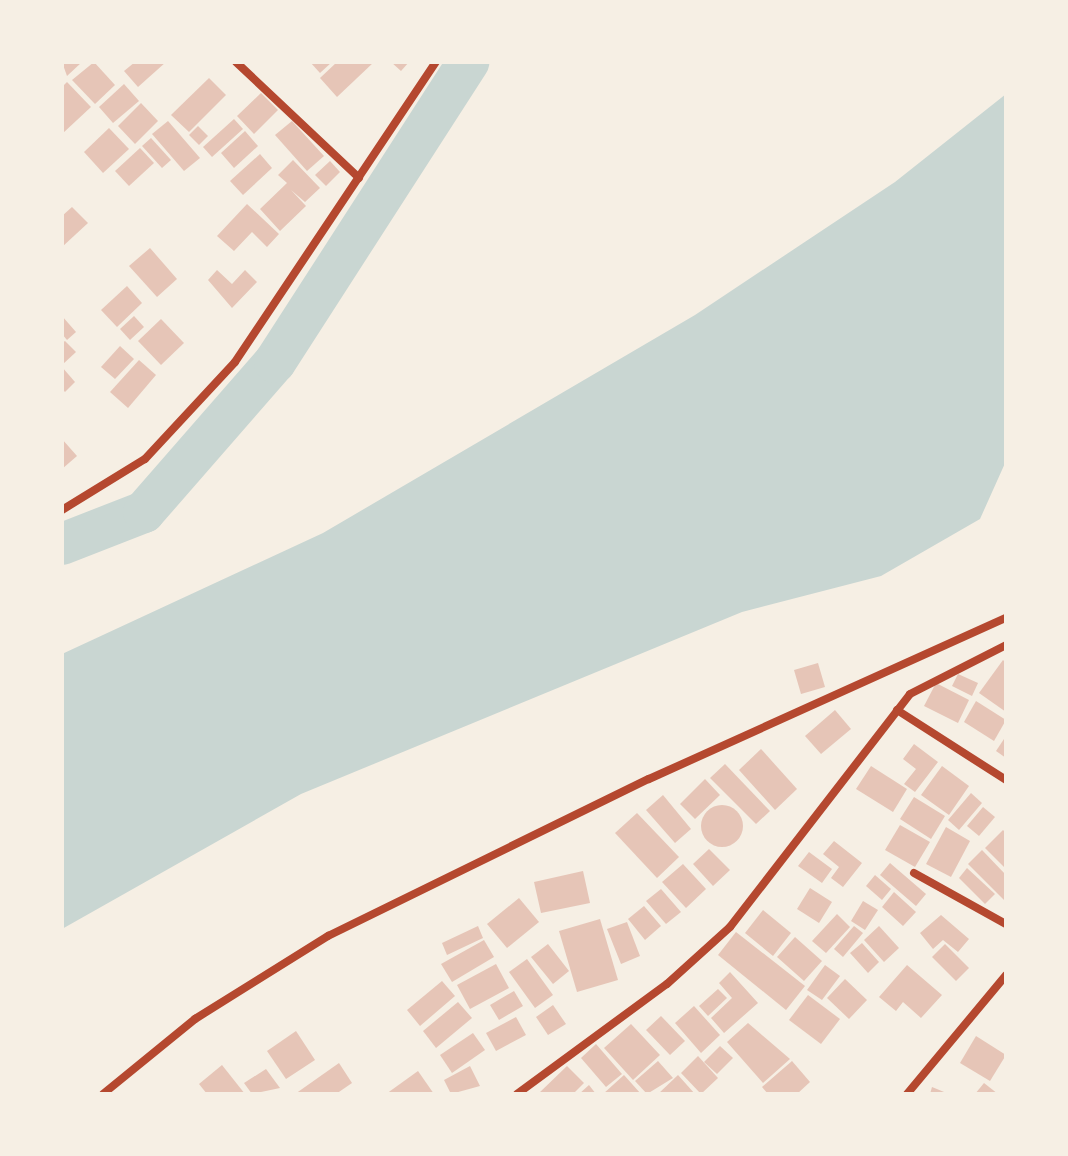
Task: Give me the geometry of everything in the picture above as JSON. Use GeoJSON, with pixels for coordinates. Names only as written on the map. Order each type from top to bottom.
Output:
{"type":"FeatureCollection","features":[{"type":"Feature","properties":{"kind":"street"},"geometry":{"type":"LineString","coordinates":[[236,62],[359,178]]}},
{"type":"Feature","properties":{"kind":"street"},"geometry":{"type":"LineString","coordinates":[[62,510],[145,459],[177,429],[271,316],[436,62]]}},
{"type":"Feature","properties":{"kind":"street"},"geometry":{"type":"LineString","coordinates":[[103,1094],[195,1019],[328,936],[649,779],[1006,618]]}},
{"type":"Feature","properties":{"kind":"street"},"geometry":{"type":"LineString","coordinates":[[517,1094],[667,984],[730,927],[910,694],[1006,645]]}},
{"type":"Feature","properties":{"kind":"street"},"geometry":{"type":"LineString","coordinates":[[897,710],[1006,780]]}},
{"type":"Feature","properties":{"kind":"street"},"geometry":{"type":"LineString","coordinates":[[914,873],[1006,924]]}},
{"type":"Feature","properties":{"kind":"street"},"geometry":{"type":"LineString","coordinates":[[907,1094],[1006,975]]}},
{"type":"Feature","properties":{"kind":"shaded area"},"geometry":{"type":"Polygon","coordinates":[[[1006,94],[1006,461],[980,519],[881,576],[742,612],[301,794],[62,929],[62,654],[323,533],[695,315],[895,182],[1006,94]]]}},
{"type":"Feature","properties":{"kind":"building"},"geometry":{"type":"Polygon","coordinates":[[[62,62],[82,62],[67,76],[62,62]]]}},
{"type":"Feature","properties":{"kind":"building"},"geometry":{"type":"Polygon","coordinates":[[[94,62],[115,85],[95,104],[72,80],[94,62]]]}},
{"type":"Feature","properties":{"kind":"building"},"geometry":{"type":"Polygon","coordinates":[[[135,62],[166,62],[138,87],[124,71],[135,62]]]}},
{"type":"Feature","properties":{"kind":"building"},"geometry":{"type":"Polygon","coordinates":[[[310,62],[332,62],[320,73],[310,62]]]}},
{"type":"Feature","properties":{"kind":"building"},"geometry":{"type":"Polygon","coordinates":[[[337,62],[374,62],[337,97],[320,78],[337,62]]]}},
{"type":"Feature","properties":{"kind":"building"},"geometry":{"type":"Polygon","coordinates":[[[391,62],[409,62],[401,71],[391,62]]]}},
{"type":"Feature","properties":{"kind":"building"},"geometry":{"type":"Polygon","coordinates":[[[209,78],[226,95],[189,132],[171,115],[209,78]]]}},
{"type":"Feature","properties":{"kind":"building"},"geometry":{"type":"Polygon","coordinates":[[[67,82],[91,107],[62,134],[62,87],[67,82]]]}},
{"type":"Feature","properties":{"kind":"building"},"geometry":{"type":"Polygon","coordinates":[[[124,84],[139,101],[113,123],[99,107],[124,84]]]}},
{"type":"Feature","properties":{"kind":"building"},"geometry":{"type":"Polygon","coordinates":[[[261,93],[278,110],[254,134],[237,116],[261,93]]]}},
{"type":"Feature","properties":{"kind":"building"},"geometry":{"type":"Polygon","coordinates":[[[141,103],[158,121],[135,144],[118,126],[141,103]]]}},
{"type":"Feature","properties":{"kind":"building"},"geometry":{"type":"Polygon","coordinates":[[[234,119],[243,129],[212,157],[203,147],[234,119]]]}},
{"type":"Feature","properties":{"kind":"building"},"geometry":{"type":"Polygon","coordinates":[[[168,121],[200,158],[184,171],[152,134],[168,121]]]}},
{"type":"Feature","properties":{"kind":"building"},"geometry":{"type":"Polygon","coordinates":[[[292,121],[324,156],[307,171],[275,135],[292,121]]]}},
{"type":"Feature","properties":{"kind":"building"},"geometry":{"type":"Polygon","coordinates":[[[198,126],[208,136],[199,145],[189,135],[198,126]]]}},
{"type":"Feature","properties":{"kind":"building"},"geometry":{"type":"Polygon","coordinates":[[[109,128],[129,149],[103,173],[84,152],[109,128]]]}},
{"type":"Feature","properties":{"kind":"building"},"geometry":{"type":"Polygon","coordinates":[[[245,131],[258,146],[234,168],[221,153],[245,131]]]}},
{"type":"Feature","properties":{"kind":"building"},"geometry":{"type":"Polygon","coordinates":[[[151,138],[171,160],[162,168],[142,146],[151,138]]]}},
{"type":"Feature","properties":{"kind":"building"},"geometry":{"type":"Polygon","coordinates":[[[140,148],[154,163],[129,186],[115,171],[140,148]]]}},
{"type":"Feature","properties":{"kind":"building"},"geometry":{"type":"Polygon","coordinates":[[[260,154],[272,168],[243,195],[230,181],[260,154]]]}},
{"type":"Feature","properties":{"kind":"building"},"geometry":{"type":"Polygon","coordinates":[[[293,160],[320,188],[305,202],[291,190],[306,206],[280,231],[260,209],[287,183],[278,175],[293,160]]]}},
{"type":"Feature","properties":{"kind":"building"},"geometry":{"type":"Polygon","coordinates":[[[330,161],[340,172],[326,186],[315,175],[330,161]]]}},
{"type":"Feature","properties":{"kind":"building"},"geometry":{"type":"Polygon","coordinates":[[[247,204],[279,234],[267,247],[252,232],[234,251],[217,236],[247,204]]]}},
{"type":"Feature","properties":{"kind":"building"},"geometry":{"type":"Polygon","coordinates":[[[72,207],[88,223],[62,247],[62,216],[72,207]]]}},
{"type":"Feature","properties":{"kind":"building"},"geometry":{"type":"Polygon","coordinates":[[[150,248],[177,279],[157,297],[129,266],[150,248]]]}},
{"type":"Feature","properties":{"kind":"building"},"geometry":{"type":"Polygon","coordinates":[[[217,270],[232,284],[245,270],[257,282],[232,308],[208,280],[217,270]]]}},
{"type":"Feature","properties":{"kind":"building"},"geometry":{"type":"Polygon","coordinates":[[[127,286],[142,303],[117,327],[101,310],[127,286]]]}},
{"type":"Feature","properties":{"kind":"building"},"geometry":{"type":"Polygon","coordinates":[[[62,316],[76,332],[67,340],[62,334],[62,316]]]}},
{"type":"Feature","properties":{"kind":"building"},"geometry":{"type":"Polygon","coordinates":[[[134,316],[144,327],[130,340],[120,329],[134,316]]]}},
{"type":"Feature","properties":{"kind":"building"},"geometry":{"type":"Polygon","coordinates":[[[161,319],[184,343],[161,365],[138,341],[161,319]]]}},
{"type":"Feature","properties":{"kind":"building"},"geometry":{"type":"Polygon","coordinates":[[[65,341],[76,352],[62,365],[62,343],[65,341]]]}},
{"type":"Feature","properties":{"kind":"building"},"geometry":{"type":"Polygon","coordinates":[[[120,346],[134,359],[115,379],[101,367],[120,346]]]}},
{"type":"Feature","properties":{"kind":"building"},"geometry":{"type":"Polygon","coordinates":[[[139,360],[156,375],[128,408],[110,392],[139,360]]]}},
{"type":"Feature","properties":{"kind":"building"},"geometry":{"type":"Polygon","coordinates":[[[62,367],[75,382],[65,392],[62,389],[62,367]]]}},
{"type":"Feature","properties":{"kind":"building"},"geometry":{"type":"Polygon","coordinates":[[[62,439],[77,456],[62,469],[62,439]]]}},
{"type":"Feature","properties":{"kind":"building"},"geometry":{"type":"Polygon","coordinates":[[[1003,660],[1006,663],[1006,712],[979,693],[1003,660]]]}},
{"type":"Feature","properties":{"kind":"building"},"geometry":{"type":"Polygon","coordinates":[[[818,663],[825,687],[801,694],[794,670],[818,663]]]}},
{"type":"Feature","properties":{"kind":"building"},"geometry":{"type":"Polygon","coordinates":[[[958,674],[978,683],[972,696],[952,686],[958,674]]]}},
{"type":"Feature","properties":{"kind":"building"},"geometry":{"type":"Polygon","coordinates":[[[936,683],[969,700],[958,723],[924,706],[936,683]]]}},
{"type":"Feature","properties":{"kind":"building"},"geometry":{"type":"Polygon","coordinates":[[[976,701],[1006,720],[994,741],[964,722],[976,701]]]}},
{"type":"Feature","properties":{"kind":"building"},"geometry":{"type":"Polygon","coordinates":[[[835,710],[851,729],[821,754],[805,736],[835,710]]]}},
{"type":"Feature","properties":{"kind":"building"},"geometry":{"type":"Polygon","coordinates":[[[1006,736],[1006,758],[996,751],[1006,736]]]}},
{"type":"Feature","properties":{"kind":"building"},"geometry":{"type":"Polygon","coordinates":[[[914,744],[938,762],[915,792],[904,784],[916,769],[903,759],[914,744]]]}},
{"type":"Feature","properties":{"kind":"building"},"geometry":{"type":"Polygon","coordinates":[[[761,749],[797,789],[775,810],[739,770],[761,749]]]}},
{"type":"Feature","properties":{"kind":"building"},"geometry":{"type":"Polygon","coordinates":[[[725,764],[770,811],[756,824],[710,778],[725,764]]]}},
{"type":"Feature","properties":{"kind":"building"},"geometry":{"type":"Polygon","coordinates":[[[871,766],[907,789],[893,812],[856,789],[871,766]]]}},
{"type":"Feature","properties":{"kind":"building"},"geometry":{"type":"Polygon","coordinates":[[[942,766],[969,786],[949,815],[921,795],[942,766]]]}},
{"type":"Feature","properties":{"kind":"building"},"geometry":{"type":"Polygon","coordinates":[[[705,779],[720,795],[695,819],[680,804],[705,779]]]}},
{"type":"Feature","properties":{"kind":"building"},"geometry":{"type":"Polygon","coordinates":[[[971,793],[982,803],[959,830],[948,820],[971,793]]]}},
{"type":"Feature","properties":{"kind":"building"},"geometry":{"type":"Polygon","coordinates":[[[663,795],[691,829],[675,843],[646,810],[663,795]]]}},
{"type":"Feature","properties":{"kind":"building"},"geometry":{"type":"Polygon","coordinates":[[[914,797],[945,816],[931,839],[900,819],[914,797]]]}},
{"type":"Feature","properties":{"kind":"building"},"geometry":{"type":"Polygon","coordinates":[[[722,805],[737,811],[743,826],[737,841],[722,847],[707,841],[701,826],[707,811],[722,805]]]}},
{"type":"Feature","properties":{"kind":"building"},"geometry":{"type":"Polygon","coordinates":[[[983,807],[995,817],[979,836],[967,826],[983,807]]]}},
{"type":"Feature","properties":{"kind":"building"},"geometry":{"type":"Polygon","coordinates":[[[637,813],[679,857],[657,878],[615,833],[637,813]]]}},
{"type":"Feature","properties":{"kind":"building"},"geometry":{"type":"Polygon","coordinates":[[[900,825],[930,842],[915,867],[885,850],[900,825]]]}},
{"type":"Feature","properties":{"kind":"building"},"geometry":{"type":"Polygon","coordinates":[[[946,827],[970,841],[951,877],[926,864],[946,827]]]}},
{"type":"Feature","properties":{"kind":"building"},"geometry":{"type":"Polygon","coordinates":[[[1003,830],[1006,833],[1006,869],[985,848],[1003,830]]]}},
{"type":"Feature","properties":{"kind":"building"},"geometry":{"type":"Polygon","coordinates":[[[834,841],[862,863],[843,887],[831,878],[839,867],[823,854],[834,841]]]}},
{"type":"Feature","properties":{"kind":"building"},"geometry":{"type":"Polygon","coordinates":[[[709,849],[730,870],[713,886],[693,864],[709,849]]]}},
{"type":"Feature","properties":{"kind":"building"},"geometry":{"type":"Polygon","coordinates":[[[982,850],[1006,875],[1006,902],[968,864],[982,850]]]}},
{"type":"Feature","properties":{"kind":"building"},"geometry":{"type":"Polygon","coordinates":[[[809,852],[832,869],[822,883],[798,866],[809,852]]]}},
{"type":"Feature","properties":{"kind":"building"},"geometry":{"type":"Polygon","coordinates":[[[890,863],[926,894],[916,906],[880,875],[890,863]]]}},
{"type":"Feature","properties":{"kind":"building"},"geometry":{"type":"Polygon","coordinates":[[[683,864],[706,889],[686,908],[662,882],[683,864]]]}},
{"type":"Feature","properties":{"kind":"building"},"geometry":{"type":"Polygon","coordinates":[[[967,868],[995,894],[985,904],[959,878],[967,868]]]}},
{"type":"Feature","properties":{"kind":"building"},"geometry":{"type":"Polygon","coordinates":[[[583,871],[590,903],[541,913],[534,882],[583,871]]]}},
{"type":"Feature","properties":{"kind":"building"},"geometry":{"type":"Polygon","coordinates":[[[875,875],[891,889],[882,900],[866,886],[875,875]]]}},
{"type":"Feature","properties":{"kind":"building"},"geometry":{"type":"Polygon","coordinates":[[[810,888],[832,902],[819,923],[797,909],[810,888]]]}},
{"type":"Feature","properties":{"kind":"building"},"geometry":{"type":"Polygon","coordinates":[[[661,889],[681,912],[666,924],[646,901],[661,889]]]}},
{"type":"Feature","properties":{"kind":"building"},"geometry":{"type":"Polygon","coordinates":[[[894,892],[916,912],[903,926],[882,907],[894,892]]]}},
{"type":"Feature","properties":{"kind":"building"},"geometry":{"type":"Polygon","coordinates":[[[519,898],[539,922],[507,948],[487,924],[519,898]]]}},
{"type":"Feature","properties":{"kind":"building"},"geometry":{"type":"Polygon","coordinates":[[[863,901],[878,910],[865,930],[851,921],[863,901]]]}},
{"type":"Feature","properties":{"kind":"building"},"geometry":{"type":"Polygon","coordinates":[[[644,906],[661,926],[645,940],[628,919],[644,906]]]}},
{"type":"Feature","properties":{"kind":"building"},"geometry":{"type":"Polygon","coordinates":[[[763,910],[791,933],[773,956],[745,933],[763,910]]]}},
{"type":"Feature","properties":{"kind":"building"},"geometry":{"type":"Polygon","coordinates":[[[837,914],[850,927],[826,953],[812,941],[837,914]]]}},
{"type":"Feature","properties":{"kind":"building"},"geometry":{"type":"Polygon","coordinates":[[[941,915],[969,939],[958,952],[943,940],[933,949],[920,933],[941,915]]]}},
{"type":"Feature","properties":{"kind":"building"},"geometry":{"type":"Polygon","coordinates":[[[600,919],[618,980],[577,992],[559,931],[600,919]]]}},
{"type":"Feature","properties":{"kind":"building"},"geometry":{"type":"Polygon","coordinates":[[[627,922],[640,956],[621,964],[607,929],[627,922]]]}},
{"type":"Feature","properties":{"kind":"building"},"geometry":{"type":"Polygon","coordinates":[[[478,926],[483,938],[447,955],[442,943],[478,926]]]}},
{"type":"Feature","properties":{"kind":"building"},"geometry":{"type":"Polygon","coordinates":[[[854,926],[863,933],[843,957],[834,949],[854,926]]]}},
{"type":"Feature","properties":{"kind":"building"},"geometry":{"type":"Polygon","coordinates":[[[879,926],[899,948],[884,962],[864,940],[879,926]]]}},
{"type":"Feature","properties":{"kind":"building"},"geometry":{"type":"Polygon","coordinates":[[[736,932],[805,986],[786,1010],[718,955],[736,932]]]}},
{"type":"Feature","properties":{"kind":"building"},"geometry":{"type":"Polygon","coordinates":[[[795,937],[822,961],[804,981],[777,957],[795,937]]]}},
{"type":"Feature","properties":{"kind":"building"},"geometry":{"type":"Polygon","coordinates":[[[484,940],[494,957],[452,982],[441,964],[484,940]]]}},
{"type":"Feature","properties":{"kind":"building"},"geometry":{"type":"Polygon","coordinates":[[[862,943],[879,962],[868,973],[850,953],[862,943]]]}},
{"type":"Feature","properties":{"kind":"building"},"geometry":{"type":"Polygon","coordinates":[[[548,944],[569,971],[553,984],[531,957],[548,944]]]}},
{"type":"Feature","properties":{"kind":"building"},"geometry":{"type":"Polygon","coordinates":[[[945,944],[969,968],[956,981],[932,957],[945,944]]]}},
{"type":"Feature","properties":{"kind":"building"},"geometry":{"type":"Polygon","coordinates":[[[527,959],[553,995],[535,1008],[509,972],[527,959]]]}},
{"type":"Feature","properties":{"kind":"building"},"geometry":{"type":"Polygon","coordinates":[[[496,964],[509,988],[470,1009],[457,985],[496,964]]]}},
{"type":"Feature","properties":{"kind":"building"},"geometry":{"type":"Polygon","coordinates":[[[825,965],[840,976],[822,1000],[807,990],[825,965]]]}},
{"type":"Feature","properties":{"kind":"building"},"geometry":{"type":"Polygon","coordinates":[[[907,965],[942,995],[921,1018],[903,1002],[896,1011],[879,997],[907,965]]]}},
{"type":"Feature","properties":{"kind":"building"},"geometry":{"type":"Polygon","coordinates":[[[730,972],[758,1003],[724,1033],[711,1018],[732,998],[719,983],[730,972]]]}},
{"type":"Feature","properties":{"kind":"building"},"geometry":{"type":"Polygon","coordinates":[[[845,979],[867,1000],[849,1019],[827,998],[845,979]]]}},
{"type":"Feature","properties":{"kind":"building"},"geometry":{"type":"Polygon","coordinates":[[[442,981],[455,996],[420,1026],[407,1010],[442,981]]]}},
{"type":"Feature","properties":{"kind":"building"},"geometry":{"type":"Polygon","coordinates":[[[718,989],[727,998],[708,1016],[699,1006],[718,989]]]}},
{"type":"Feature","properties":{"kind":"building"},"geometry":{"type":"Polygon","coordinates":[[[514,991],[523,1006],[499,1020],[490,1005],[514,991]]]}},
{"type":"Feature","properties":{"kind":"building"},"geometry":{"type":"Polygon","coordinates":[[[808,995],[840,1019],[821,1044],[789,1020],[808,995]]]}},
{"type":"Feature","properties":{"kind":"building"},"geometry":{"type":"Polygon","coordinates":[[[458,1002],[472,1018],[436,1048],[423,1031],[458,1002]]]}},
{"type":"Feature","properties":{"kind":"building"},"geometry":{"type":"Polygon","coordinates":[[[553,1005],[566,1024],[548,1035],[536,1017],[553,1005]]]}},
{"type":"Feature","properties":{"kind":"building"},"geometry":{"type":"Polygon","coordinates":[[[694,1006],[720,1035],[701,1053],[675,1023],[694,1006]]]}},
{"type":"Feature","properties":{"kind":"building"},"geometry":{"type":"Polygon","coordinates":[[[661,1016],[685,1041],[670,1055],[646,1030],[661,1016]]]}},
{"type":"Feature","properties":{"kind":"building"},"geometry":{"type":"Polygon","coordinates":[[[516,1017],[526,1035],[496,1051],[486,1033],[516,1017]]]}},
{"type":"Feature","properties":{"kind":"building"},"geometry":{"type":"Polygon","coordinates":[[[748,1023],[790,1059],[763,1083],[727,1042],[748,1023]]]}},
{"type":"Feature","properties":{"kind":"building"},"geometry":{"type":"Polygon","coordinates":[[[631,1024],[660,1055],[633,1080],[604,1048],[631,1024]]]}},
{"type":"Feature","properties":{"kind":"building"},"geometry":{"type":"Polygon","coordinates":[[[296,1031],[315,1060],[286,1079],[267,1051],[296,1031]]]}},
{"type":"Feature","properties":{"kind":"building"},"geometry":{"type":"Polygon","coordinates":[[[473,1033],[485,1050],[452,1073],[440,1055],[473,1033]]]}},
{"type":"Feature","properties":{"kind":"building"},"geometry":{"type":"Polygon","coordinates":[[[976,1036],[1006,1055],[990,1081],[960,1063],[976,1036]]]}},
{"type":"Feature","properties":{"kind":"building"},"geometry":{"type":"Polygon","coordinates":[[[596,1044],[622,1074],[606,1087],[581,1058],[596,1044]]]}},
{"type":"Feature","properties":{"kind":"building"},"geometry":{"type":"Polygon","coordinates":[[[720,1046],[733,1058],[717,1074],[704,1062],[720,1046]]]}},
{"type":"Feature","properties":{"kind":"building"},"geometry":{"type":"Polygon","coordinates":[[[698,1056],[718,1078],[701,1094],[681,1073],[698,1056]]]}},
{"type":"Feature","properties":{"kind":"building"},"geometry":{"type":"Polygon","coordinates":[[[658,1061],[673,1078],[647,1094],[635,1081],[658,1061]]]}},
{"type":"Feature","properties":{"kind":"building"},"geometry":{"type":"Polygon","coordinates":[[[792,1061],[810,1082],[797,1094],[768,1094],[762,1087],[792,1061]]]}},
{"type":"Feature","properties":{"kind":"building"},"geometry":{"type":"Polygon","coordinates":[[[339,1063],[352,1083],[336,1094],[295,1094],[339,1063]]]}},
{"type":"Feature","properties":{"kind":"building"},"geometry":{"type":"Polygon","coordinates":[[[222,1065],[245,1094],[207,1094],[199,1084],[222,1065]]]}},
{"type":"Feature","properties":{"kind":"building"},"geometry":{"type":"Polygon","coordinates":[[[470,1066],[480,1086],[451,1094],[444,1080],[470,1066]]]}},
{"type":"Feature","properties":{"kind":"building"},"geometry":{"type":"Polygon","coordinates":[[[567,1066],[584,1083],[573,1094],[538,1094],[567,1066]]]}},
{"type":"Feature","properties":{"kind":"building"},"geometry":{"type":"Polygon","coordinates":[[[266,1069],[280,1088],[252,1094],[244,1083],[266,1069]]]}},
{"type":"Feature","properties":{"kind":"building"},"geometry":{"type":"Polygon","coordinates":[[[418,1071],[434,1094],[386,1094],[418,1071]]]}},
{"type":"Feature","properties":{"kind":"building"},"geometry":{"type":"Polygon","coordinates":[[[624,1075],[641,1094],[603,1094],[624,1075]]]}},
{"type":"Feature","properties":{"kind":"building"},"geometry":{"type":"Polygon","coordinates":[[[678,1075],[695,1094],[658,1094],[678,1075]]]}},
{"type":"Feature","properties":{"kind":"building"},"geometry":{"type":"Polygon","coordinates":[[[984,1083],[998,1094],[975,1094],[984,1083]]]}},
{"type":"Feature","properties":{"kind":"building"},"geometry":{"type":"Polygon","coordinates":[[[589,1085],[596,1094],[579,1094],[589,1085]]]}},
{"type":"Feature","properties":{"kind":"building"},"geometry":{"type":"Polygon","coordinates":[[[932,1087],[949,1094],[930,1094],[932,1087]]]}},
{"type":"Feature","properties":{"kind":"waterway"},"geometry":{"type":"LineString","coordinates":[[62,544],[144,512],[275,362],[468,62]]}}]}
